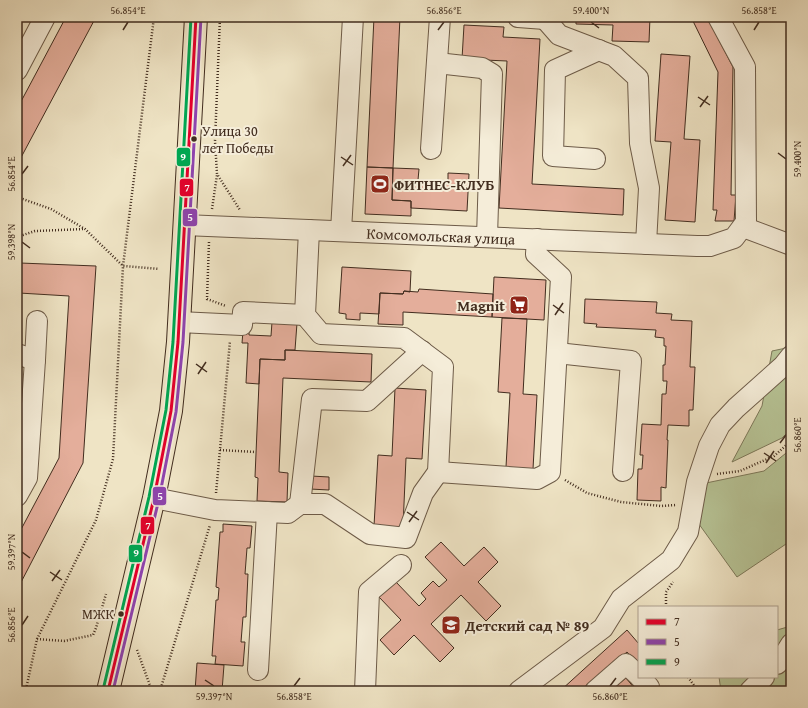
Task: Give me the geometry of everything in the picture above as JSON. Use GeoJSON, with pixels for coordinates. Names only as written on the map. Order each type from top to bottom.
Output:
{"type":"FeatureCollection","features":[{"type":"Feature","properties":{"kind":"main road"},"geometry":{"type":"LineString","coordinates":[[108,691],[154,498],[171,411],[179,322],[196,17]]}},
{"type":"Feature","properties":{"kind":"street"},"geometry":{"type":"LineString","coordinates":[[17,70],[45,17]]}},
{"type":"Feature","properties":{"kind":"street"},"geometry":{"type":"LineString","coordinates":[[341,231],[353,17]]}},
{"type":"Feature","properties":{"kind":"street"},"geometry":{"type":"LineString","coordinates":[[431,149],[440,17]]}},
{"type":"Feature","properties":{"kind":"street"},"geometry":{"type":"LineString","coordinates":[[518,17],[545,18],[559,35],[614,56],[638,78],[640,143],[649,188],[646,244]]}},
{"type":"Feature","properties":{"kind":"street"},"geometry":{"type":"LineString","coordinates":[[718,17],[745,67],[746,222],[743,227],[791,245]]}},
{"type":"Feature","properties":{"kind":"street"},"geometry":{"type":"LineString","coordinates":[[595,159],[553,156],[555,70],[599,50]]}},
{"type":"Feature","properties":{"kind":"street"},"geometry":{"type":"LineString","coordinates":[[437,63],[482,68],[492,74],[487,237]]}},
{"type":"Feature","properties":{"kind":"street","name":"Комсомольская улица"},"geometry":{"type":"LineString","coordinates":[[184,225],[698,246],[710,246],[734,238],[743,227]]}},
{"type":"Feature","properties":{"kind":"street"},"geometry":{"type":"LineString","coordinates":[[154,498],[215,510],[288,513],[300,504],[325,504],[370,534],[406,538],[424,493],[438,472],[443,367],[404,338],[321,334],[305,315],[309,230]]}},
{"type":"Feature","properties":{"kind":"street"},"geometry":{"type":"LineString","coordinates":[[438,472],[537,479],[550,472],[561,277],[536,254],[537,239]]}},
{"type":"Feature","properties":{"kind":"street"},"geometry":{"type":"LineString","coordinates":[[179,322],[242,325],[243,312],[305,315]]}},
{"type":"Feature","properties":{"kind":"street"},"geometry":{"type":"LineString","coordinates":[[17,496],[27,478],[23,459],[26,357],[37,321]]}},
{"type":"Feature","properties":{"kind":"street"},"geometry":{"type":"LineString","coordinates":[[300,504],[312,399],[367,401],[422,351]]}},
{"type":"Feature","properties":{"kind":"street"},"geometry":{"type":"LineString","coordinates":[[557,353],[631,361],[623,471]]}},
{"type":"Feature","properties":{"kind":"street"},"geometry":{"type":"LineString","coordinates":[[519,691],[604,628],[621,599],[672,560],[688,532],[697,482],[709,446],[720,425],[736,408],[783,366],[791,356]]}},
{"type":"Feature","properties":{"kind":"street"},"geometry":{"type":"LineString","coordinates":[[258,670],[267,512]]}},
{"type":"Feature","properties":{"kind":"street"},"geometry":{"type":"LineString","coordinates":[[365,691],[369,592],[401,565]]}},
{"type":"Feature","properties":{"kind":"street"},"geometry":{"type":"LineString","coordinates":[[778,663],[791,644]]}},
{"type":"Feature","properties":{"kind":"street"},"geometry":{"type":"LineString","coordinates":[[595,691],[626,664],[638,676]]}},
{"type":"Feature","properties":{"kind":"street"},"geometry":{"type":"LineString","coordinates":[[640,678],[649,687],[644,691]]}},
{"type":"Feature","properties":{"kind":"street"},"geometry":{"type":"LineString","coordinates":[[750,691],[763,678]]}},
{"type":"Feature","properties":{"kind":"path"},"geometry":{"type":"LineString","coordinates":[[25,690],[37,639],[96,520],[113,459],[123,266],[154,17]]}},
{"type":"Feature","properties":{"kind":"path"},"geometry":{"type":"LineString","coordinates":[[220,17],[215,141],[217,174],[210,226],[207,299],[243,312]]}},
{"type":"Feature","properties":{"kind":"path"},"geometry":{"type":"LineString","coordinates":[[217,174],[252,228]]}},
{"type":"Feature","properties":{"kind":"path"},"geometry":{"type":"LineString","coordinates":[[17,197],[51,209],[85,229],[123,266],[159,269]]}},
{"type":"Feature","properties":{"kind":"path"},"geometry":{"type":"LineString","coordinates":[[17,237],[35,231],[85,229]]}},
{"type":"Feature","properties":{"kind":"path"},"geometry":{"type":"LineString","coordinates":[[220,450],[256,452]]}},
{"type":"Feature","properties":{"kind":"path"},"geometry":{"type":"LineString","coordinates":[[550,472],[588,493],[621,502],[661,506],[677,505]]}},
{"type":"Feature","properties":{"kind":"path"},"geometry":{"type":"LineString","coordinates":[[37,639],[64,641],[93,635],[106,594]]}},
{"type":"Feature","properties":{"kind":"path"},"geometry":{"type":"LineString","coordinates":[[135,644],[152,691]]}},
{"type":"Feature","properties":{"kind":"path"},"geometry":{"type":"LineString","coordinates":[[689,678],[698,691]]}},
{"type":"Feature","properties":{"kind":"path"},"geometry":{"type":"LineString","coordinates":[[17,688],[35,691]]}},
{"type":"Feature","properties":{"kind":"green space"},"geometry":{"type":"Polygon","coordinates":[[[791,347],[791,429],[782,438],[732,462],[762,406],[772,351],[791,347]]]}},
{"type":"Feature","properties":{"kind":"green space"},"geometry":{"type":"Polygon","coordinates":[[[791,449],[791,530],[789,542],[737,577],[691,513],[706,483],[764,471],[791,449]]]}},
{"type":"Feature","properties":{"kind":"green space"},"geometry":{"type":"Polygon","coordinates":[[[791,626],[791,691],[721,691],[719,678],[778,678],[778,630],[791,626]]]}},
{"type":"Feature","properties":{"kind":"building"},"geometry":{"type":"Polygon","coordinates":[[[66,17],[96,17],[17,165],[17,109],[66,17]]]}},
{"type":"Feature","properties":{"kind":"building"},"geometry":{"type":"Polygon","coordinates":[[[374,17],[400,17],[393,168],[367,167],[374,17]]]}},
{"type":"Feature","properties":{"kind":"building"},"geometry":{"type":"Polygon","coordinates":[[[576,17],[650,17],[649,42],[612,41],[613,25],[576,24],[576,17]]]}},
{"type":"Feature","properties":{"kind":"building"},"geometry":{"type":"Polygon","coordinates":[[[691,17],[707,17],[733,67],[731,195],[736,195],[734,221],[715,221],[717,210],[713,210],[718,72],[691,17]]]}},
{"type":"Feature","properties":{"kind":"building"},"geometry":{"type":"Polygon","coordinates":[[[464,25],[504,27],[503,37],[540,39],[532,184],[624,189],[623,215],[499,208],[507,61],[462,59],[464,25]]]}},
{"type":"Feature","properties":{"kind":"building"},"geometry":{"type":"Polygon","coordinates":[[[661,54],[690,56],[684,139],[700,140],[695,222],[665,220],[671,142],[655,141],[661,54]]]}},
{"type":"Feature","properties":{"kind":"building","name":"ФИТНЕС-КЛУБ"},"geometry":{"type":"Polygon","coordinates":[[[367,167],[393,168],[392,200],[411,201],[411,216],[365,214],[367,167]]]}},
{"type":"Feature","properties":{"kind":"building"},"geometry":{"type":"Polygon","coordinates":[[[393,168],[419,169],[418,180],[448,182],[448,173],[469,174],[467,211],[411,208],[411,201],[392,200],[393,168]]]}},
{"type":"Feature","properties":{"kind":"building"},"geometry":{"type":"Polygon","coordinates":[[[20,263],[96,266],[83,463],[17,590],[17,537],[59,458],[69,296],[19,293],[20,263]]]}},
{"type":"Feature","properties":{"kind":"building"},"geometry":{"type":"Polygon","coordinates":[[[342,267],[411,271],[410,292],[404,291],[403,294],[380,293],[379,314],[360,313],[360,320],[346,319],[346,314],[339,313],[342,267]]]}},
{"type":"Feature","properties":{"kind":"building","name":"Magnit"},"geometry":{"type":"Polygon","coordinates":[[[494,277],[546,280],[544,320],[492,317],[494,277]]]}},
{"type":"Feature","properties":{"kind":"building"},"geometry":{"type":"Polygon","coordinates":[[[419,289],[493,294],[492,317],[403,312],[403,325],[378,324],[380,293],[403,294],[404,291],[418,292],[419,289]]]}},
{"type":"Feature","properties":{"kind":"building"},"geometry":{"type":"Polygon","coordinates":[[[585,299],[657,302],[656,313],[672,314],[671,320],[692,321],[690,367],[695,367],[693,410],[689,410],[689,426],[668,425],[666,488],[661,487],[661,501],[637,500],[638,469],[642,469],[643,455],[640,455],[642,424],[661,425],[662,394],[666,394],[667,381],[663,381],[663,365],[665,365],[666,346],[664,346],[664,338],[655,337],[656,330],[596,327],[597,324],[584,323],[585,299]]]}},
{"type":"Feature","properties":{"kind":"building"},"geometry":{"type":"Polygon","coordinates":[[[502,318],[527,319],[523,394],[537,395],[533,469],[506,467],[510,393],[498,392],[502,318]]]}},
{"type":"Feature","properties":{"kind":"building"},"geometry":{"type":"Polygon","coordinates":[[[272,322],[297,323],[295,350],[285,350],[285,360],[260,359],[259,384],[246,383],[248,343],[242,343],[243,331],[249,332],[249,335],[271,336],[272,322]]]}},
{"type":"Feature","properties":{"kind":"building"},"geometry":{"type":"Polygon","coordinates":[[[285,350],[372,354],[371,382],[283,378],[279,472],[288,473],[287,502],[257,501],[258,478],[255,477],[260,359],[285,360],[285,350]]]}},
{"type":"Feature","properties":{"kind":"building"},"geometry":{"type":"Polygon","coordinates":[[[395,388],[426,390],[422,459],[406,458],[403,527],[374,526],[378,455],[392,456],[395,388]]]}},
{"type":"Feature","properties":{"kind":"building"},"geometry":{"type":"Polygon","coordinates":[[[311,476],[329,477],[329,490],[310,489],[311,476]]]}},
{"type":"Feature","properties":{"kind":"building"},"geometry":{"type":"Polygon","coordinates":[[[223,524],[252,526],[250,548],[247,548],[245,574],[248,574],[246,617],[243,617],[241,642],[245,642],[243,666],[215,664],[216,656],[212,656],[216,600],[218,600],[219,588],[216,587],[220,532],[223,532],[223,524]]]}},
{"type":"Feature","properties":{"kind":"building"},"geometry":{"type":"Polygon","coordinates":[[[441,542],[464,566],[484,547],[498,562],[478,582],[501,606],[486,621],[461,595],[431,624],[454,648],[440,662],[414,635],[394,655],[380,640],[401,620],[379,597],[395,581],[419,606],[426,599],[421,593],[433,581],[439,587],[447,580],[425,557],[441,542]]]}},
{"type":"Feature","properties":{"kind":"building"},"geometry":{"type":"Polygon","coordinates":[[[627,630],[638,643],[638,664],[627,652],[581,691],[560,691],[627,630]]]}},
{"type":"Feature","properties":{"kind":"building"},"geometry":{"type":"Polygon","coordinates":[[[197,663],[224,665],[222,691],[195,691],[197,663]]]}},
{"type":"Feature","properties":{"kind":"building"},"geometry":{"type":"Polygon","coordinates":[[[626,678],[635,689],[632,691],[610,691],[626,678]]]}},
{"type":"Feature","properties":{"kind":"transit line","name":"9"},"geometry":{"type":"LineString","coordinates":[[103,690],[149,497],[166,410],[173,342],[191,17]]}},
{"type":"Feature","properties":{"kind":"transit line","name":"7"},"geometry":{"type":"LineString","coordinates":[[108,691],[154,498],[171,411],[178,342],[196,17]]}},
{"type":"Feature","properties":{"kind":"transit line","name":"5"},"geometry":{"type":"LineString","coordinates":[[113,691],[159,499],[176,412],[183,342],[201,17]]}},
{"type":"Feature","properties":{"kind":"place","name":"Улица 30 лет Победы"},"geometry":{"type":"Point","coordinates":[194,139]}},
{"type":"Feature","properties":{"kind":"place","name":"ФИТНЕС-КЛУБ"},"geometry":{"type":"Point","coordinates":[380,184]}},
{"type":"Feature","properties":{"kind":"place","name":"Magnit"},"geometry":{"type":"Point","coordinates":[519,305]}},
{"type":"Feature","properties":{"kind":"place","name":"МЖК"},"geometry":{"type":"Point","coordinates":[121,614]}},
{"type":"Feature","properties":{"kind":"place","name":"Детский сад № 89"},"geometry":{"type":"Point","coordinates":[451,625]}}]}
